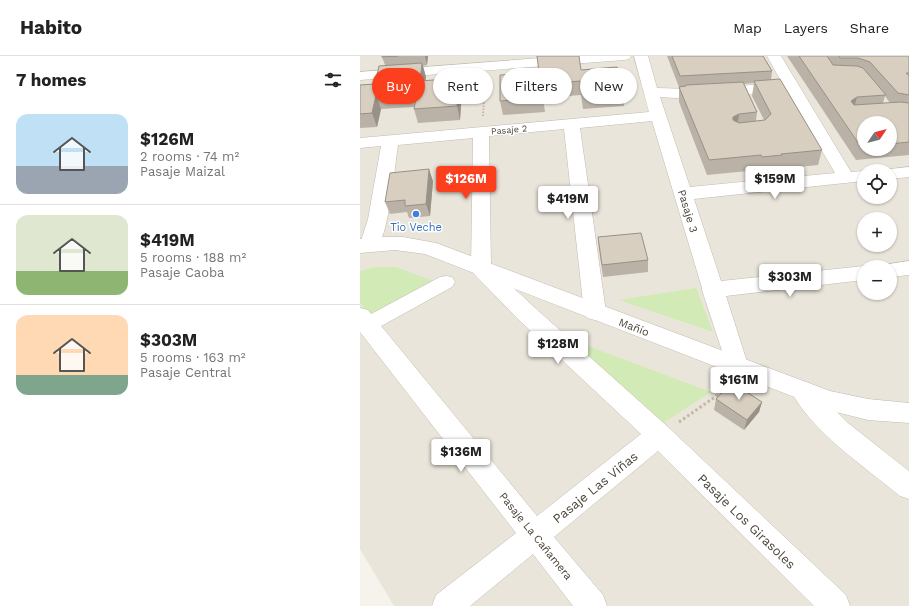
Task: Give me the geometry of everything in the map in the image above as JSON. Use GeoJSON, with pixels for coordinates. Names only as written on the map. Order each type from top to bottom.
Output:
{"type":"FeatureCollection","features":[{"type":"Feature","properties":{"kind":"street"},"geometry":{"type":"LineString","coordinates":[[360,76],[624,56]]}},
{"type":"Feature","properties":{"kind":"street","name":"Pasaje 3"},"geometry":{"type":"LineString","coordinates":[[641,56],[682,194],[737,366]]}},
{"type":"Feature","properties":{"kind":"street"},"geometry":{"type":"LineString","coordinates":[[774,56],[846,178]]}},
{"type":"Feature","properties":{"kind":"street"},"geometry":{"type":"LineString","coordinates":[[651,92],[691,94],[792,87]]}},
{"type":"Feature","properties":{"kind":"street","name":"Pasaje 2"},"geometry":{"type":"LineString","coordinates":[[360,143],[658,116]]}},
{"type":"Feature","properties":{"kind":"street"},"geometry":{"type":"LineString","coordinates":[[571,124],[595,312]]}},
{"type":"Feature","properties":{"kind":"street"},"geometry":{"type":"LineString","coordinates":[[481,132],[481,269]]}},
{"type":"Feature","properties":{"kind":"street"},"geometry":{"type":"LineString","coordinates":[[365,245],[377,219],[390,141]]}},
{"type":"Feature","properties":{"kind":"street"},"geometry":{"type":"LineString","coordinates":[[897,173],[909,172]]}},
{"type":"Feature","properties":{"kind":"street"},"geometry":{"type":"LineString","coordinates":[[682,194],[857,177]]}},
{"type":"Feature","properties":{"kind":"street","name":"Mañío"},"geometry":{"type":"LineString","coordinates":[[365,245],[393,243],[429,248],[803,391],[853,407],[879,412],[909,413]]}},
{"type":"Feature","properties":{"kind":"street"},"geometry":{"type":"LineString","coordinates":[[897,269],[909,268]]}},
{"type":"Feature","properties":{"kind":"street","name":"Pasaje Los Girasoles"},"geometry":{"type":"LineString","coordinates":[[481,269],[526,313],[659,436],[835,606]]}},
{"type":"Feature","properties":{"kind":"street"},"geometry":{"type":"LineString","coordinates":[[712,290],[857,274]]}},
{"type":"Feature","properties":{"kind":"street"},"geometry":{"type":"LineString","coordinates":[[364,320],[446,282]]}},
{"type":"Feature","properties":{"kind":"street","name":"Pasaje La Cañamera"},"geometry":{"type":"LineString","coordinates":[[364,320],[592,606]]}},
{"type":"Feature","properties":{"kind":"street"},"geometry":{"type":"LineString","coordinates":[[803,391],[822,415],[839,431],[909,487]]}},
{"type":"Feature","properties":{"kind":"street","name":"Pasaje Las Viñas"},"geometry":{"type":"LineString","coordinates":[[447,606],[659,436]]}},
{"type":"Feature","properties":{"kind":"path"},"geometry":{"type":"LineString","coordinates":[[481,132],[486,66]]}},
{"type":"Feature","properties":{"kind":"path"},"geometry":{"type":"LineString","coordinates":[[659,436],[725,390],[737,366]]}},
{"type":"Feature","properties":{"kind":"shaded area"},"geometry":{"type":"Polygon","coordinates":[[[360,56],[909,56],[909,606],[394,606],[360,549],[360,56]]]}},
{"type":"Feature","properties":{"kind":"green space"},"geometry":{"type":"Polygon","coordinates":[[[375,267],[396,267],[451,288],[378,328],[360,302],[360,271],[375,267]]]}},
{"type":"Feature","properties":{"kind":"green space"},"geometry":{"type":"Polygon","coordinates":[[[696,288],[713,332],[619,300],[696,288]]]}},
{"type":"Feature","properties":{"kind":"green space"},"geometry":{"type":"Polygon","coordinates":[[[553,333],[711,392],[654,429],[553,333]]]}},
{"type":"Feature","properties":{"kind":"building"},"geometry":{"type":"Polygon","coordinates":[[[537,56],[579,56],[581,68],[580,81],[572,82],[572,68],[538,68],[537,56]]]}},
{"type":"Feature","properties":{"kind":"building"},"geometry":{"type":"Polygon","coordinates":[[[672,56],[763,56],[772,71],[680,76],[672,56]]]}},
{"type":"Feature","properties":{"kind":"building"},"geometry":{"type":"Polygon","coordinates":[[[799,56],[827,56],[833,65],[857,66],[863,68],[886,95],[857,97],[851,101],[854,105],[900,102],[909,103],[909,142],[897,143],[897,116],[857,116],[857,141],[799,56]]]}},
{"type":"Feature","properties":{"kind":"building"},"geometry":{"type":"Polygon","coordinates":[[[839,56],[909,56],[909,73],[906,73],[909,76],[909,95],[898,93],[870,62],[858,58],[840,58],[839,56]]]}},
{"type":"Feature","properties":{"kind":"building"},"geometry":{"type":"Polygon","coordinates":[[[422,63],[421,68],[379,68],[379,66],[422,63]]]}},
{"type":"Feature","properties":{"kind":"building"},"geometry":{"type":"Polygon","coordinates":[[[500,75],[501,75],[500,101],[500,75]]]}},
{"type":"Feature","properties":{"kind":"building"},"geometry":{"type":"Polygon","coordinates":[[[780,79],[822,150],[762,157],[761,155],[709,160],[679,87],[686,85],[743,82],[757,112],[739,114],[733,117],[733,120],[739,123],[765,120],[771,114],[754,81],[780,79]]]}},
{"type":"Feature","properties":{"kind":"building"},"geometry":{"type":"Polygon","coordinates":[[[433,80],[433,104],[457,104],[457,106],[414,109],[415,104],[425,104],[425,81],[433,80]]]}},
{"type":"Feature","properties":{"kind":"building"},"geometry":{"type":"Polygon","coordinates":[[[372,84],[372,104],[374,104],[372,113],[360,114],[360,85],[372,84]]]}},
{"type":"Feature","properties":{"kind":"building"},"geometry":{"type":"Polygon","coordinates":[[[429,169],[426,204],[405,206],[405,200],[385,202],[390,173],[429,169]]]}},
{"type":"Feature","properties":{"kind":"building"},"geometry":{"type":"Polygon","coordinates":[[[641,233],[648,260],[602,265],[598,237],[641,233]]]}},
{"type":"Feature","properties":{"kind":"building"},"geometry":{"type":"Polygon","coordinates":[[[731,382],[762,402],[747,420],[716,399],[731,382]]]}},
{"type":"Feature","properties":{"kind":"place","name":"Tio Veche"},"geometry":{"type":"Point","coordinates":[416,214]}}]}
